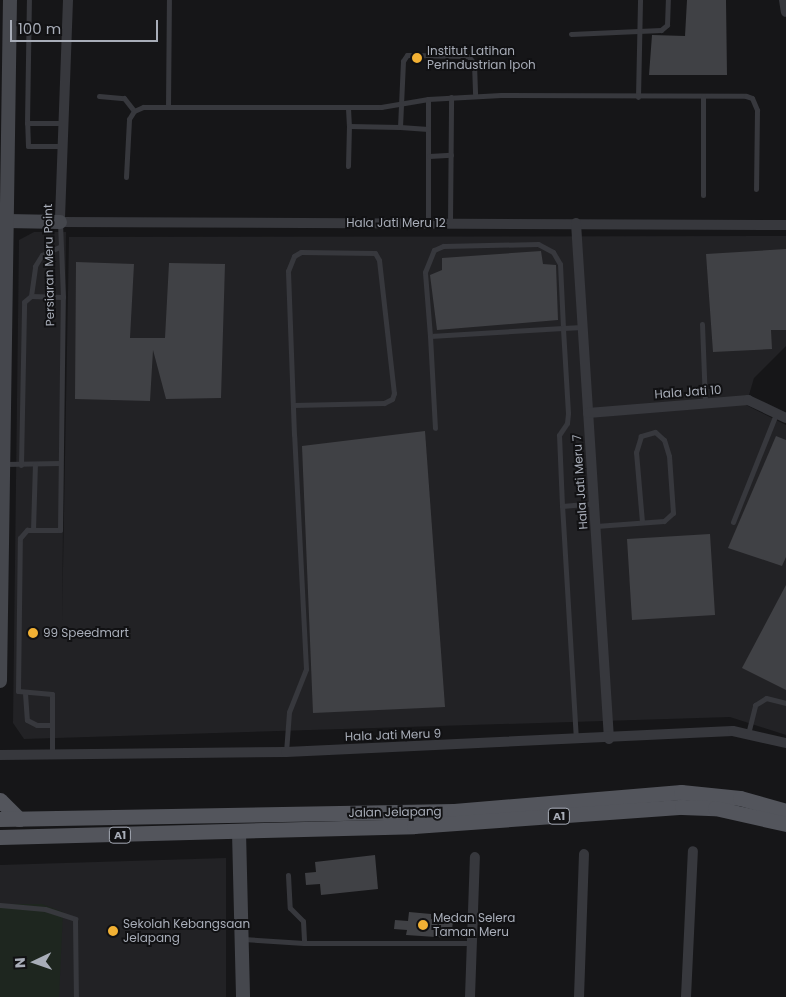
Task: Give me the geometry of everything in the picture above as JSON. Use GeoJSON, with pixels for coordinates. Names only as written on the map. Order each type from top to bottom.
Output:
{"type":"FeatureCollection","features":[{"type":"Feature","properties":{"kind":"main road"},"geometry":{"type":"LineString","coordinates":[[0,681],[6,246],[2,221],[7,194],[10,0]]}},
{"type":"Feature","properties":{"kind":"main road"},"geometry":{"type":"LineString","coordinates":[[6,246],[14,234],[33,222],[16,210],[7,194]]}},
{"type":"Feature","properties":{"kind":"main road","name":"Hala Jati Meru 12"},"geometry":{"type":"LineString","coordinates":[[2,221],[60,222]]}},
{"type":"Feature","properties":{"kind":"main road","name":"Jalan Jelapang"},"geometry":{"type":"LineString","coordinates":[[0,819],[499,809],[681,792],[740,798],[786,811]]}},
{"type":"Feature","properties":{"kind":"main road"},"geometry":{"type":"LineString","coordinates":[[0,800],[19,819]]}},
{"type":"Feature","properties":{"kind":"main road","name":"Jalan Jelapang"},"geometry":{"type":"LineString","coordinates":[[0,837],[239,832],[506,822],[634,808],[682,807],[715,808],[786,824]]}},
{"type":"Feature","properties":{"kind":"main road"},"geometry":{"type":"LineString","coordinates":[[239,832],[251,821],[272,814]]}},
{"type":"Feature","properties":{"kind":"main road"},"geometry":{"type":"LineString","coordinates":[[202,816],[228,821],[239,832],[243,997]]}},
{"type":"Feature","properties":{"kind":"street","name":"Persiaran Meru Point"},"geometry":{"type":"LineString","coordinates":[[60,222],[68,0]]}},
{"type":"Feature","properties":{"kind":"street"},"geometry":{"type":"LineString","coordinates":[[784,0],[786,12]]}},
{"type":"Feature","properties":{"kind":"street","name":"Hala Jati Meru 12"},"geometry":{"type":"LineString","coordinates":[[60,222],[428,222],[786,225]]}},
{"type":"Feature","properties":{"kind":"street","name":"Hala Jati Meru 7"},"geometry":{"type":"LineString","coordinates":[[576,223],[610,739]]}},
{"type":"Feature","properties":{"kind":"street","name":"Hala Jati 10"},"geometry":{"type":"LineString","coordinates":[[588,413],[748,400],[781,416]]}},
{"type":"Feature","properties":{"kind":"street","name":"Hala Jati Meru 9"},"geometry":{"type":"LineString","coordinates":[[0,755],[286,752],[610,739],[732,732],[786,743]]}},
{"type":"Feature","properties":{"kind":"street"},"geometry":{"type":"LineString","coordinates":[[686,997],[693,850]]}},
{"type":"Feature","properties":{"kind":"street"},"geometry":{"type":"LineString","coordinates":[[579,997],[584,854]]}},
{"type":"Feature","properties":{"kind":"street"},"geometry":{"type":"LineString","coordinates":[[470,997],[475,857]]}},
{"type":"Feature","properties":{"kind":"lane"},"geometry":{"type":"LineString","coordinates":[[29,0],[28,146],[62,146]]}},
{"type":"Feature","properties":{"kind":"lane"},"geometry":{"type":"LineString","coordinates":[[168,107],[169,0]]}},
{"type":"Feature","properties":{"kind":"lane"},"geometry":{"type":"LineString","coordinates":[[638,97],[640,0]]}},
{"type":"Feature","properties":{"kind":"lane"},"geometry":{"type":"LineString","coordinates":[[571,34],[639,32],[665,28],[668,0]]}},
{"type":"Feature","properties":{"kind":"lane"},"geometry":{"type":"LineString","coordinates":[[400,127],[403,61],[411,54],[468,56],[474,63],[475,96]]}},
{"type":"Feature","properties":{"kind":"lane"},"geometry":{"type":"LineString","coordinates":[[99,96],[124,98],[134,112]]}},
{"type":"Feature","properties":{"kind":"lane"},"geometry":{"type":"LineString","coordinates":[[126,177],[126,132],[134,112],[143,107],[348,108],[475,96],[746,96],[755,103],[756,189]]}},
{"type":"Feature","properties":{"kind":"lane"},"geometry":{"type":"LineString","coordinates":[[703,96],[703,195]]}},
{"type":"Feature","properties":{"kind":"lane"},"geometry":{"type":"LineString","coordinates":[[450,223],[451,97]]}},
{"type":"Feature","properties":{"kind":"lane"},"geometry":{"type":"LineString","coordinates":[[428,99],[428,222]]}},
{"type":"Feature","properties":{"kind":"lane"},"geometry":{"type":"LineString","coordinates":[[348,108],[348,166]]}},
{"type":"Feature","properties":{"kind":"lane"},"geometry":{"type":"LineString","coordinates":[[27,123],[65,123]]}},
{"type":"Feature","properties":{"kind":"lane"},"geometry":{"type":"LineString","coordinates":[[349,126],[428,129]]}},
{"type":"Feature","properties":{"kind":"lane"},"geometry":{"type":"LineString","coordinates":[[429,156],[451,155]]}},
{"type":"Feature","properties":{"kind":"lane","name":"Persiaran Meru Point"},"geometry":{"type":"LineString","coordinates":[[33,530],[60,530],[63,297],[59,247],[60,222]]}},
{"type":"Feature","properties":{"kind":"lane"},"geometry":{"type":"LineString","coordinates":[[435,428],[425,272],[430,255],[443,246],[545,246],[553,252],[560,264],[568,413],[567,423],[559,435],[576,740]]}},
{"type":"Feature","properties":{"kind":"lane"},"geometry":{"type":"LineString","coordinates":[[21,465],[24,302],[31,296],[35,266],[42,255],[59,247]]}},
{"type":"Feature","properties":{"kind":"lane"},"geometry":{"type":"LineString","coordinates":[[286,752],[292,698],[306,669],[293,405],[290,263],[301,252],[375,253],[380,260],[393,383],[392,399],[384,403],[293,405]]}},
{"type":"Feature","properties":{"kind":"lane"},"geometry":{"type":"LineString","coordinates":[[31,296],[63,297]]}},
{"type":"Feature","properties":{"kind":"lane"},"geometry":{"type":"LineString","coordinates":[[702,324],[705,404]]}},
{"type":"Feature","properties":{"kind":"lane"},"geometry":{"type":"LineString","coordinates":[[430,336],[582,327]]}},
{"type":"Feature","properties":{"kind":"lane"},"geometry":{"type":"LineString","coordinates":[[733,522],[781,416]]}},
{"type":"Feature","properties":{"kind":"lane"},"geometry":{"type":"LineString","coordinates":[[596,526],[664,521],[674,508],[667,446],[656,432],[641,436],[636,452],[642,522]]}},
{"type":"Feature","properties":{"kind":"lane"},"geometry":{"type":"LineString","coordinates":[[3,464],[60,463]]}},
{"type":"Feature","properties":{"kind":"lane"},"geometry":{"type":"LineString","coordinates":[[35,464],[33,530],[22,532],[20,538],[18,691],[25,693],[52,693],[52,754]]}},
{"type":"Feature","properties":{"kind":"lane"},"geometry":{"type":"LineString","coordinates":[[562,506],[594,503]]}},
{"type":"Feature","properties":{"kind":"lane"},"geometry":{"type":"LineString","coordinates":[[25,693],[27,720],[37,726],[52,725]]}},
{"type":"Feature","properties":{"kind":"lane"},"geometry":{"type":"LineString","coordinates":[[748,735],[755,705],[766,698],[786,703]]}},
{"type":"Feature","properties":{"kind":"lane"},"geometry":{"type":"LineString","coordinates":[[288,875],[290,908],[303,921],[304,943]]}},
{"type":"Feature","properties":{"kind":"lane"},"geometry":{"type":"LineString","coordinates":[[0,906],[45,909],[75,919],[76,997]]}},
{"type":"Feature","properties":{"kind":"lane"},"geometry":{"type":"LineString","coordinates":[[242,939],[304,943],[472,943]]}},
{"type":"Feature","properties":{"kind":"shaded area"},"geometry":{"type":"Polygon","coordinates":[[[34,232],[66,232],[62,624],[69,237],[786,236],[786,346],[754,378],[746,405],[786,425],[786,735],[730,717],[24,739],[13,723],[19,240],[34,232]]]}},
{"type":"Feature","properties":{"kind":"shaded area","name":"Sekolah Kebangsaan Jelapang"},"geometry":{"type":"Polygon","coordinates":[[[226,858],[226,997],[0,997],[0,865],[226,858]]]}},
{"type":"Feature","properties":{"kind":"shaded area"},"geometry":{"type":"Polygon","coordinates":[[[0,904],[42,904],[63,912],[59,997],[0,997],[0,904]]]}},
{"type":"Feature","properties":{"kind":"building"},"geometry":{"type":"Polygon","coordinates":[[[687,0],[726,0],[727,75],[649,75],[652,35],[685,36],[687,0]]]}},
{"type":"Feature","properties":{"kind":"building"},"geometry":{"type":"Polygon","coordinates":[[[786,249],[786,330],[771,330],[772,349],[713,352],[706,254],[786,249]]]}},
{"type":"Feature","properties":{"kind":"building"},"geometry":{"type":"Polygon","coordinates":[[[541,251],[543,264],[556,265],[558,320],[437,330],[430,275],[442,270],[442,258],[541,251]]]}},
{"type":"Feature","properties":{"kind":"building"},"geometry":{"type":"Polygon","coordinates":[[[76,262],[134,264],[130,338],[165,338],[169,263],[225,264],[221,398],[166,399],[153,350],[150,401],[75,399],[76,262]]]}},
{"type":"Feature","properties":{"kind":"building"},"geometry":{"type":"Polygon","coordinates":[[[425,431],[445,707],[313,713],[302,446],[425,431]]]}},
{"type":"Feature","properties":{"kind":"building"},"geometry":{"type":"Polygon","coordinates":[[[776,436],[786,440],[786,557],[782,566],[728,548],[776,436]]]}},
{"type":"Feature","properties":{"kind":"building"},"geometry":{"type":"Polygon","coordinates":[[[710,534],[715,615],[632,620],[627,539],[710,534]]]}},
{"type":"Feature","properties":{"kind":"building"},"geometry":{"type":"Polygon","coordinates":[[[786,585],[786,690],[742,668],[786,585]]]}},
{"type":"Feature","properties":{"kind":"building"},"geometry":{"type":"Polygon","coordinates":[[[375,855],[378,889],[321,895],[320,884],[306,885],[305,873],[316,872],[315,862],[375,855]]]}},
{"type":"Feature","properties":{"kind":"building","name":"Medan Selera Taman Meru"},"geometry":{"type":"Polygon","coordinates":[[[409,912],[431,914],[431,919],[453,921],[451,938],[406,935],[407,930],[394,929],[395,920],[408,921],[409,912]]]}},
{"type":"Feature","properties":{"kind":"place","name":"Institut Latihan Perindustrian Ipoh"},"geometry":{"type":"Point","coordinates":[417,58]}},
{"type":"Feature","properties":{"kind":"place","name":"99 Speedmart"},"geometry":{"type":"Point","coordinates":[33,633]}},
{"type":"Feature","properties":{"kind":"place","name":"Medan Selera Taman Meru"},"geometry":{"type":"Point","coordinates":[423,925]}},
{"type":"Feature","properties":{"kind":"place","name":"Sekolah Kebangsaan Jelapang"},"geometry":{"type":"Point","coordinates":[113,931]}}]}
